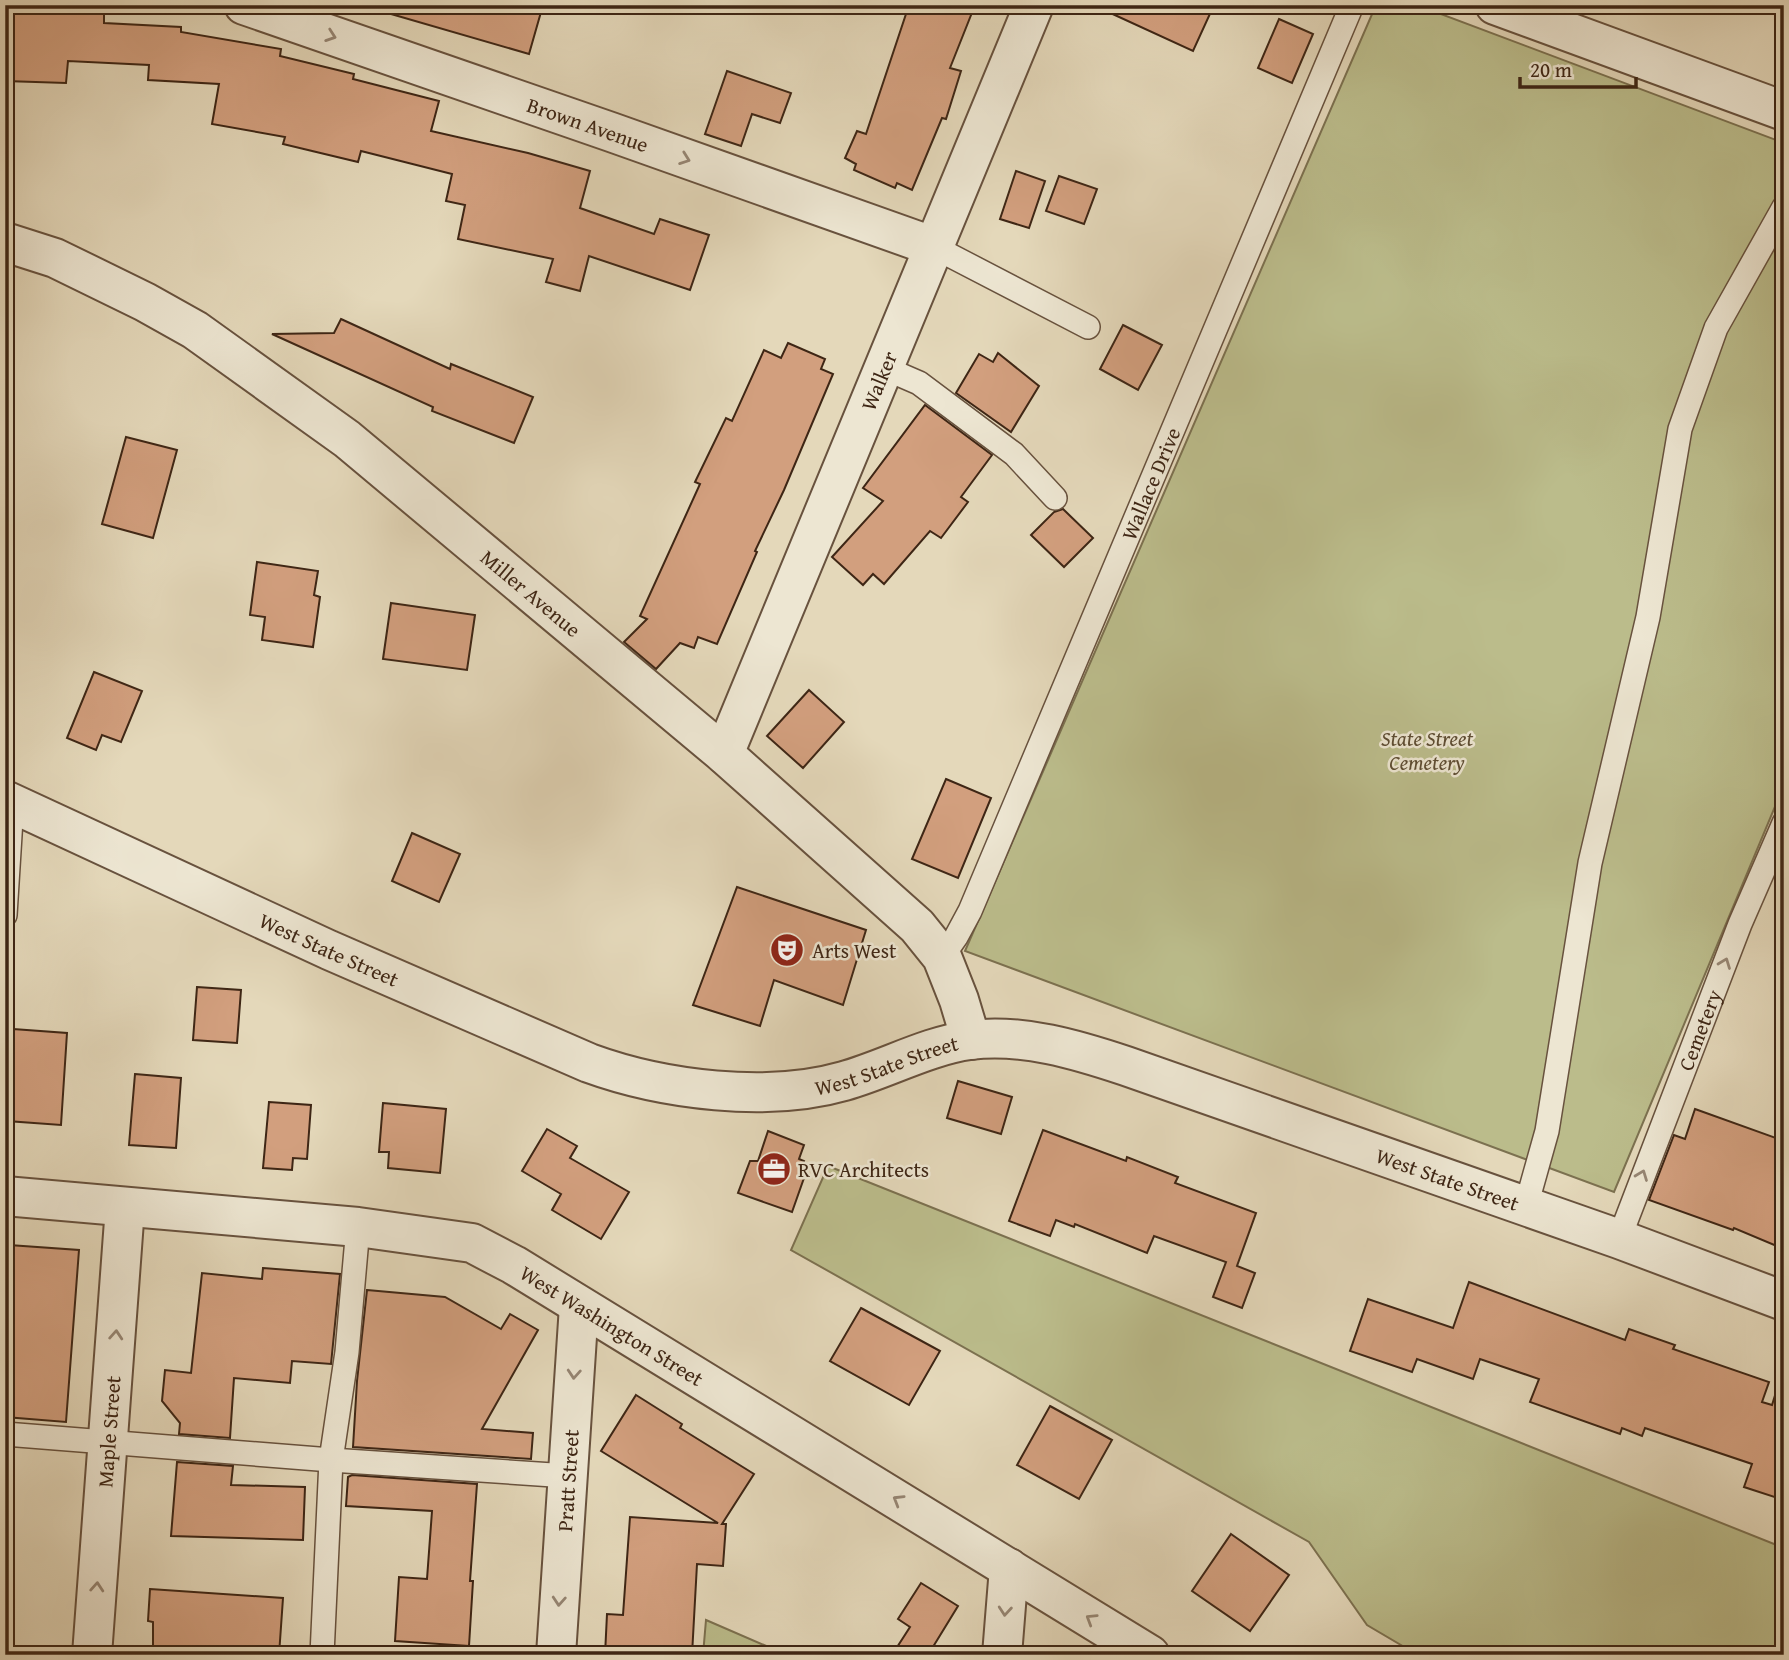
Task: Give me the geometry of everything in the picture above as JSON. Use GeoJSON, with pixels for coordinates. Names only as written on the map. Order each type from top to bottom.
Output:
{"type":"FeatureCollection","features":[{"type":"Feature","properties":{"kind":"street","name":"Brown Avenue"},"geometry":{"type":"LineString","coordinates":[[244,5],[932,246]]}},
{"type":"Feature","properties":{"kind":"street","name":"Walker"},"geometry":{"type":"LineString","coordinates":[[724,754],[1034,5]]}},
{"type":"Feature","properties":{"kind":"street"},"geometry":{"type":"LineString","coordinates":[[1495,5],[1784,111]]}},
{"type":"Feature","properties":{"kind":"street","name":"Miller Avenue"},"geometry":{"type":"LineString","coordinates":[[5,242],[55,258],[195,330],[347,439],[724,754],[917,926],[942,957],[971,1040]]}},
{"type":"Feature","properties":{"kind":"street","name":"West State Street"},"geometry":{"type":"LineString","coordinates":[[9,802],[329,950],[624,1076],[657,1084],[714,1090],[804,1089],[840,1082],[971,1040],[1023,1041],[1088,1054],[1526,1206],[1784,1300]]}},
{"type":"Feature","properties":{"kind":"street","name":"West Washington Street"},"geometry":{"type":"LineString","coordinates":[[5,1196],[358,1227],[472,1243],[514,1265],[1150,1655]]}},
{"type":"Feature","properties":{"kind":"street","name":"Maple Street"},"geometry":{"type":"LineString","coordinates":[[92,1655],[125,1208]]}},
{"type":"Feature","properties":{"kind":"street","name":"Pratt Street"},"geometry":{"type":"LineString","coordinates":[[556,1655],[579,1306]]}},
{"type":"Feature","properties":{"kind":"street"},"geometry":{"type":"LineString","coordinates":[[1002,1655],[1009,1568]]}},
{"type":"Feature","properties":{"kind":"lane","name":"Wallace Drive"},"geometry":{"type":"LineString","coordinates":[[942,957],[970,911],[1353,5]]}},
{"type":"Feature","properties":{"kind":"lane"},"geometry":{"type":"LineString","coordinates":[[1526,1206],[1549,1119],[1590,863],[1648,617],[1680,429],[1716,328],[1784,207]]}},
{"type":"Feature","properties":{"kind":"lane"},"geometry":{"type":"LineString","coordinates":[[932,246],[1088,327]]}},
{"type":"Feature","properties":{"kind":"lane"},"geometry":{"type":"LineString","coordinates":[[882,367],[919,383],[1014,454],[1055,498]]}},
{"type":"Feature","properties":{"kind":"lane"},"geometry":{"type":"LineString","coordinates":[[5,915],[9,802]]}},
{"type":"Feature","properties":{"kind":"lane","name":"Cemetery"},"geometry":{"type":"LineString","coordinates":[[1619,1239],[1740,925],[1784,823]]}},
{"type":"Feature","properties":{"kind":"lane"},"geometry":{"type":"LineString","coordinates":[[322,1655],[331,1460],[347,1352],[358,1227]]}},
{"type":"Feature","properties":{"kind":"lane"},"geometry":{"type":"LineString","coordinates":[[5,1434],[568,1476]]}},
{"type":"Feature","properties":{"kind":"green space","name":"State Street Cemetery"},"geometry":{"type":"Polygon","coordinates":[[[1376,5],[1417,5],[1784,143],[1784,785],[1614,1192],[965,951],[1376,5]]]}},
{"type":"Feature","properties":{"kind":"green space"},"geometry":{"type":"Polygon","coordinates":[[[828,1166],[1784,1548],[1784,1638],[1778,1655],[1418,1655],[1367,1625],[1309,1542],[791,1250],[828,1166]]]}},
{"type":"Feature","properties":{"kind":"green space"},"geometry":{"type":"Polygon","coordinates":[[[706,1620],[787,1655],[703,1655],[706,1620]]]}},
{"type":"Feature","properties":{"kind":"building"},"geometry":{"type":"Polygon","coordinates":[[[392,5],[543,5],[529,54],[391,14],[392,5]]]}},
{"type":"Feature","properties":{"kind":"building"},"geometry":{"type":"Polygon","coordinates":[[[909,5],[975,5],[950,68],[961,71],[946,119],[942,118],[912,190],[897,183],[895,188],[854,170],[856,164],[845,158],[857,131],[866,134],[909,5]]]}},
{"type":"Feature","properties":{"kind":"building"},"geometry":{"type":"Polygon","coordinates":[[[1093,5],[1214,5],[1193,51],[1093,5]]]}},
{"type":"Feature","properties":{"kind":"building"},"geometry":{"type":"Polygon","coordinates":[[[5,7],[104,8],[104,23],[181,27],[181,32],[281,49],[280,56],[354,74],[353,79],[439,101],[431,131],[528,153],[590,171],[580,208],[654,234],[660,219],[709,235],[690,290],[589,256],[580,291],[546,282],[553,259],[458,239],[465,205],[446,201],[452,174],[361,151],[358,162],[283,144],[285,137],[212,124],[219,84],[148,80],[149,65],[68,61],[66,83],[5,81],[5,7]]]}},
{"type":"Feature","properties":{"kind":"building"},"geometry":{"type":"Polygon","coordinates":[[[1279,19],[1313,34],[1292,83],[1258,68],[1279,19]]]}},
{"type":"Feature","properties":{"kind":"building"},"geometry":{"type":"Polygon","coordinates":[[[727,71],[791,93],[780,123],[752,114],[741,146],[705,134],[727,71]]]}},
{"type":"Feature","properties":{"kind":"building"},"geometry":{"type":"Polygon","coordinates":[[[1016,171],[1045,181],[1029,228],[1000,219],[1016,171]]]}},
{"type":"Feature","properties":{"kind":"building"},"geometry":{"type":"Polygon","coordinates":[[[1059,176],[1097,189],[1084,224],[1046,211],[1059,176]]]}},
{"type":"Feature","properties":{"kind":"building"},"geometry":{"type":"Polygon","coordinates":[[[341,319],[450,369],[451,364],[533,397],[514,443],[432,411],[433,407],[272,334],[334,333],[341,319]]]}},
{"type":"Feature","properties":{"kind":"building"},"geometry":{"type":"Polygon","coordinates":[[[1123,325],[1162,345],[1138,390],[1100,369],[1123,325]]]}},
{"type":"Feature","properties":{"kind":"building"},"geometry":{"type":"Polygon","coordinates":[[[788,343],[825,359],[821,369],[833,374],[717,644],[698,637],[694,648],[680,643],[656,669],[624,642],[647,619],[640,616],[700,484],[695,482],[726,418],[732,421],[764,350],[781,358],[788,343]]]}},
{"type":"Feature","properties":{"kind":"building"},"geometry":{"type":"Polygon","coordinates":[[[998,353],[1039,386],[1011,432],[956,393],[979,354],[993,362],[998,353]]]}},
{"type":"Feature","properties":{"kind":"building"},"geometry":{"type":"Polygon","coordinates":[[[925,405],[992,455],[961,497],[968,502],[941,538],[930,531],[884,584],[873,574],[863,585],[832,557],[883,501],[863,488],[925,405]]]}},
{"type":"Feature","properties":{"kind":"building"},"geometry":{"type":"Polygon","coordinates":[[[126,437],[177,450],[153,538],[102,524],[126,437]]]}},
{"type":"Feature","properties":{"kind":"building"},"geometry":{"type":"Polygon","coordinates":[[[1063,509],[1093,538],[1064,567],[1031,535],[1054,512],[1063,509]]]}},
{"type":"Feature","properties":{"kind":"building"},"geometry":{"type":"Polygon","coordinates":[[[257,562],[318,571],[314,595],[320,597],[313,647],[262,640],[265,617],[250,615],[257,562]]]}},
{"type":"Feature","properties":{"kind":"building"},"geometry":{"type":"Polygon","coordinates":[[[391,603],[475,615],[467,670],[383,659],[391,603]]]}},
{"type":"Feature","properties":{"kind":"building"},"geometry":{"type":"Polygon","coordinates":[[[94,672],[142,691],[121,742],[102,735],[96,750],[67,738],[94,672]]]}},
{"type":"Feature","properties":{"kind":"building"},"geometry":{"type":"Polygon","coordinates":[[[809,690],[844,722],[803,768],[767,736],[809,690]]]}},
{"type":"Feature","properties":{"kind":"building"},"geometry":{"type":"Polygon","coordinates":[[[946,779],[991,798],[958,878],[912,859],[946,779]]]}},
{"type":"Feature","properties":{"kind":"building"},"geometry":{"type":"Polygon","coordinates":[[[412,833],[460,854],[439,902],[392,881],[412,833]]]}},
{"type":"Feature","properties":{"kind":"building","name":"Arts West"},"geometry":{"type":"Polygon","coordinates":[[[737,887],[866,930],[843,1005],[774,980],[760,1026],[693,1005],[737,887]]]}},
{"type":"Feature","properties":{"kind":"building"},"geometry":{"type":"Polygon","coordinates":[[[197,987],[241,990],[237,1043],[193,1040],[197,987]]]}},
{"type":"Feature","properties":{"kind":"building"},"geometry":{"type":"Polygon","coordinates":[[[13,1029],[67,1033],[61,1125],[7,1121],[13,1029]]]}},
{"type":"Feature","properties":{"kind":"building"},"geometry":{"type":"Polygon","coordinates":[[[135,1074],[181,1078],[176,1148],[129,1145],[135,1074]]]}},
{"type":"Feature","properties":{"kind":"building"},"geometry":{"type":"Polygon","coordinates":[[[958,1081],[1012,1097],[1001,1134],[947,1118],[958,1081]]]}},
{"type":"Feature","properties":{"kind":"building"},"geometry":{"type":"Polygon","coordinates":[[[269,1102],[311,1105],[307,1159],[293,1158],[292,1170],[263,1168],[269,1102]]]}},
{"type":"Feature","properties":{"kind":"building"},"geometry":{"type":"Polygon","coordinates":[[[383,1103],[446,1109],[440,1173],[388,1168],[389,1152],[379,1152],[383,1103]]]}},
{"type":"Feature","properties":{"kind":"building"},"geometry":{"type":"Polygon","coordinates":[[[1695,1109],[1784,1141],[1784,1249],[1734,1228],[1733,1230],[1649,1200],[1674,1135],[1685,1139],[1695,1109]]]}},
{"type":"Feature","properties":{"kind":"building"},"geometry":{"type":"Polygon","coordinates":[[[547,1129],[577,1146],[570,1158],[629,1192],[601,1239],[552,1210],[561,1194],[522,1171],[547,1129]]]}},
{"type":"Feature","properties":{"kind":"building"},"geometry":{"type":"Polygon","coordinates":[[[1043,1130],[1126,1161],[1127,1157],[1178,1177],[1175,1183],[1256,1213],[1237,1266],[1255,1273],[1242,1308],[1213,1297],[1226,1262],[1154,1236],[1147,1253],[1075,1224],[1074,1227],[1056,1220],[1050,1236],[1009,1221],[1043,1130]]]}},
{"type":"Feature","properties":{"kind":"building","name":"RVC Architects"},"geometry":{"type":"Polygon","coordinates":[[[768,1131],[804,1145],[799,1159],[804,1161],[799,1177],[804,1178],[792,1212],[738,1193],[750,1161],[758,1161],[768,1131]]]}},
{"type":"Feature","properties":{"kind":"building"},"geometry":{"type":"Polygon","coordinates":[[[9,1245],[79,1250],[66,1422],[5,1417],[5,1289],[9,1245]]]}},
{"type":"Feature","properties":{"kind":"building"},"geometry":{"type":"Polygon","coordinates":[[[263,1268],[340,1274],[331,1364],[292,1361],[290,1383],[234,1378],[230,1438],[179,1434],[180,1423],[162,1401],[165,1370],[191,1373],[202,1273],[262,1279],[263,1268]]]}},
{"type":"Feature","properties":{"kind":"building"},"geometry":{"type":"Polygon","coordinates":[[[1469,1282],[1625,1340],[1629,1329],[1675,1345],[1673,1349],[1769,1382],[1762,1402],[1772,1405],[1778,1386],[1784,1387],[1784,1500],[1744,1487],[1752,1464],[1645,1428],[1642,1436],[1622,1428],[1620,1434],[1530,1402],[1539,1379],[1480,1359],[1473,1379],[1417,1359],[1412,1372],[1350,1351],[1368,1299],[1453,1328],[1469,1282]]]}},
{"type":"Feature","properties":{"kind":"building"},"geometry":{"type":"Polygon","coordinates":[[[367,1290],[445,1297],[501,1329],[510,1314],[538,1330],[482,1429],[533,1433],[531,1459],[353,1447],[367,1290]]]}},
{"type":"Feature","properties":{"kind":"building"},"geometry":{"type":"Polygon","coordinates":[[[861,1308],[940,1351],[909,1405],[830,1361],[861,1308]]]}},
{"type":"Feature","properties":{"kind":"building"},"geometry":{"type":"Polygon","coordinates":[[[636,1395],[682,1424],[680,1428],[754,1474],[722,1524],[726,1524],[723,1566],[697,1564],[692,1655],[605,1655],[607,1614],[623,1615],[630,1517],[718,1523],[601,1451],[636,1395]]]}},
{"type":"Feature","properties":{"kind":"building"},"geometry":{"type":"Polygon","coordinates":[[[1050,1406],[1112,1440],[1079,1499],[1017,1465],[1050,1406]]]}},
{"type":"Feature","properties":{"kind":"building"},"geometry":{"type":"Polygon","coordinates":[[[177,1462],[233,1466],[231,1485],[305,1487],[303,1540],[171,1536],[177,1462]]]}},
{"type":"Feature","properties":{"kind":"building"},"geometry":{"type":"Polygon","coordinates":[[[352,1475],[477,1484],[470,1581],[473,1581],[469,1646],[395,1641],[399,1577],[427,1579],[432,1511],[346,1506],[348,1477],[352,1475]]]}},
{"type":"Feature","properties":{"kind":"building"},"geometry":{"type":"Polygon","coordinates":[[[1231,1534],[1289,1575],[1250,1631],[1192,1591],[1231,1534]]]}},
{"type":"Feature","properties":{"kind":"building"},"geometry":{"type":"Polygon","coordinates":[[[921,1583],[958,1606],[928,1655],[892,1655],[910,1627],[898,1619],[921,1583]]]}},
{"type":"Feature","properties":{"kind":"building"},"geometry":{"type":"Polygon","coordinates":[[[150,1589],[283,1598],[279,1655],[153,1655],[153,1622],[148,1621],[150,1589]]]}},
{"type":"Feature","properties":{"kind":"place","name":"Arts West"},"geometry":{"type":"Point","coordinates":[787,950]}},
{"type":"Feature","properties":{"kind":"place","name":"RVC Architects"},"geometry":{"type":"Point","coordinates":[774,1169]}}]}
